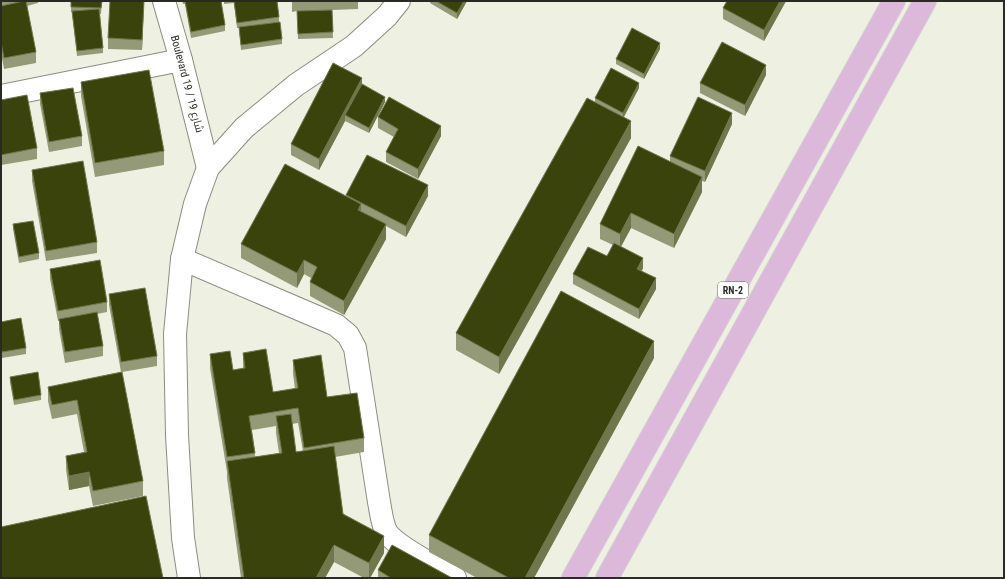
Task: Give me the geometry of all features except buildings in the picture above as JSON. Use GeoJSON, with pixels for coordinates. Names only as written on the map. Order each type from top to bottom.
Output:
{"type":"FeatureCollection","features":[{"type":"Feature","properties":{"kind":"main road","name":"RN-2"},"geometry":{"type":"LineString","coordinates":[[573,578],[894,1]]}},
{"type":"Feature","properties":{"kind":"main road","name":"RN-2"},"geometry":{"type":"LineString","coordinates":[[607,578],[925,1]]}},
{"type":"Feature","properties":{"kind":"street","name":"Boulevard 19 / شارع 19"},"geometry":{"type":"LineString","coordinates":[[164,1],[181,60],[208,168]]}},
{"type":"Feature","properties":{"kind":"street"},"geometry":{"type":"LineString","coordinates":[[189,578],[183,538],[177,435],[175,334],[182,259],[195,204],[208,168],[244,128],[296,85],[354,46],[388,16],[398,1]]}},
{"type":"Feature","properties":{"kind":"street"},"geometry":{"type":"LineString","coordinates":[[1,96],[181,60]]}},
{"type":"Feature","properties":{"kind":"street"},"geometry":{"type":"LineString","coordinates":[[182,259],[336,325],[348,335],[355,348],[379,502],[386,532],[396,542],[455,578]]}}]}
